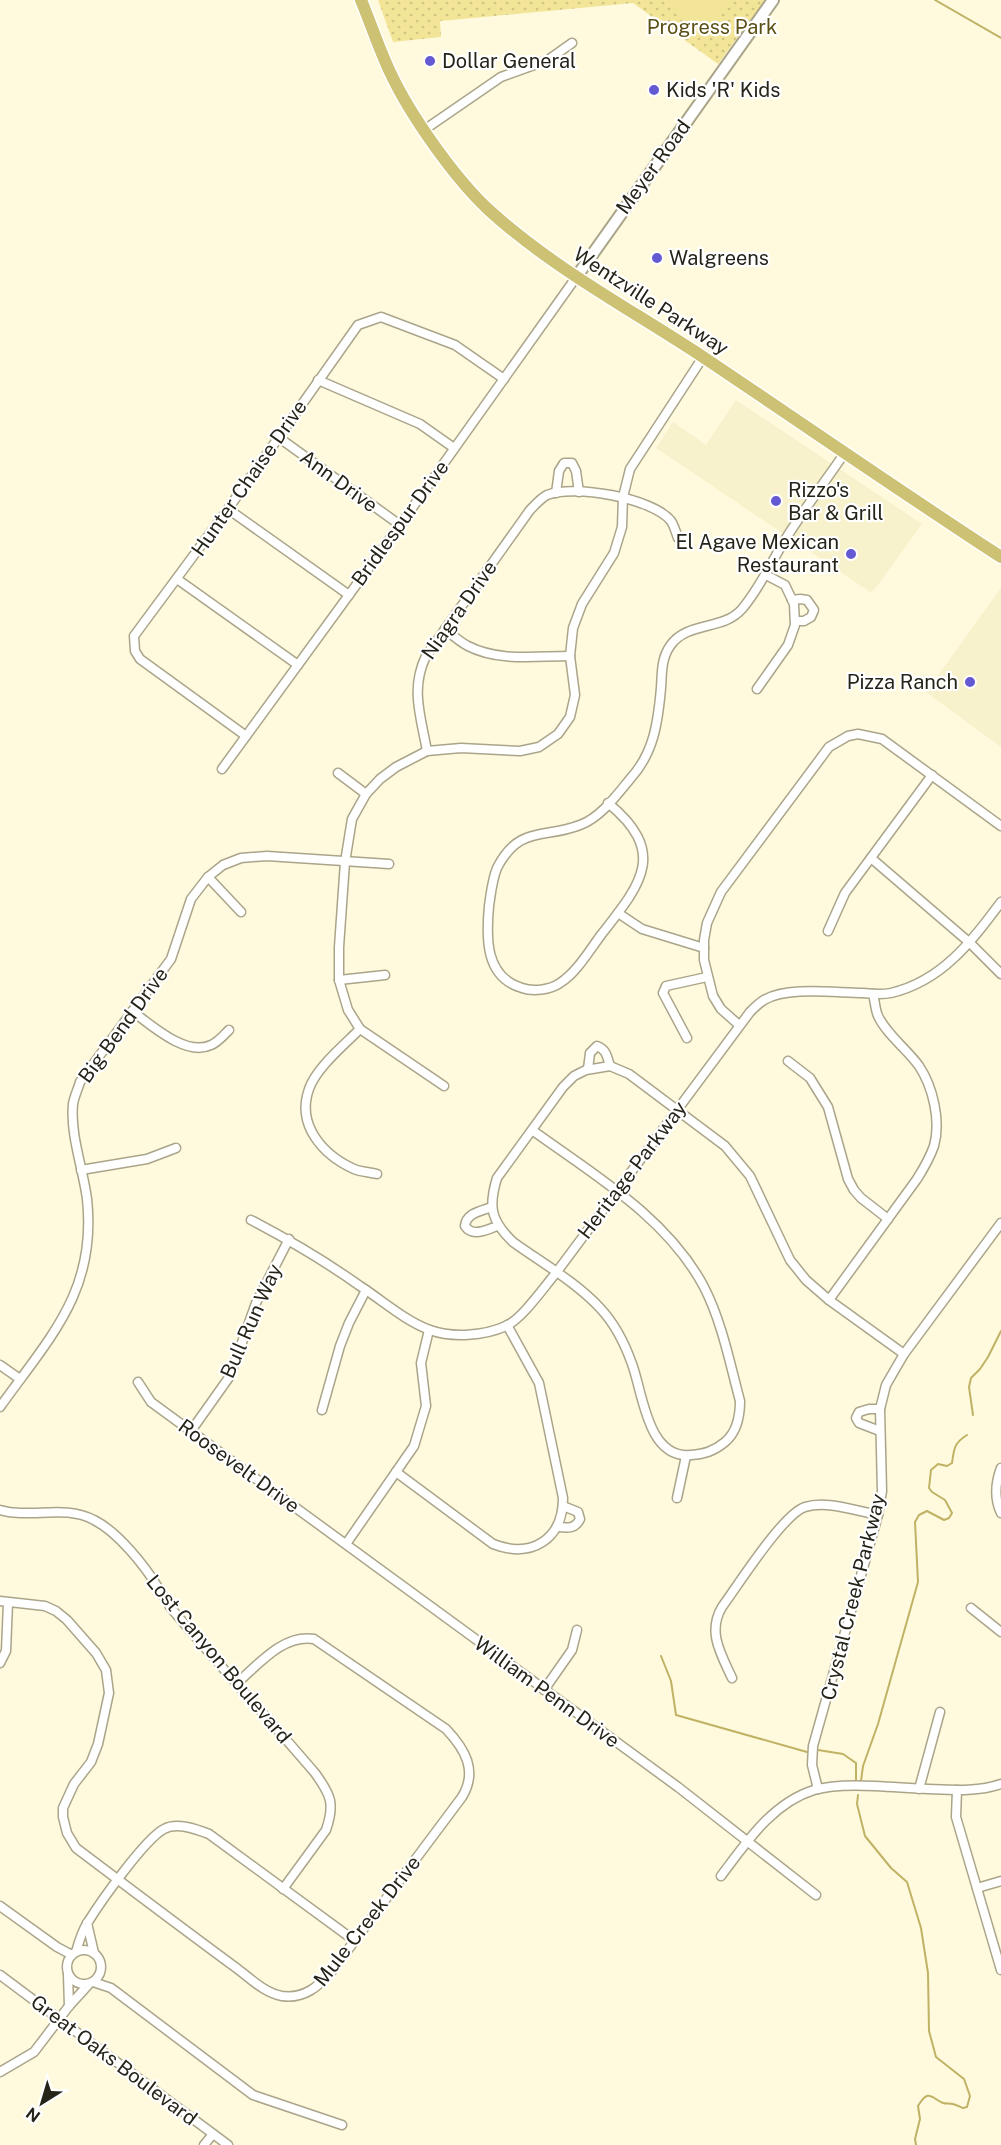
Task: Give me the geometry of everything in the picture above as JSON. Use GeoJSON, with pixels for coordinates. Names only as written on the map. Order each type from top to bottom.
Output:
{"type":"FeatureCollection","features":[{"type":"Feature","properties":{"kind":"main road","name":"Wentzville Parkway"},"geometry":{"type":"LineString","coordinates":[[361,0],[390,73],[424,130],[460,178],[489,211],[577,276],[703,357],[844,454],[1001,557]]}},
{"type":"Feature","properties":{"kind":"street","name":"Meyer Road"},"geometry":{"type":"LineString","coordinates":[[577,276],[773,0]]}},
{"type":"Feature","properties":{"kind":"street"},"geometry":{"type":"LineString","coordinates":[[424,130],[501,77],[548,60],[573,43]]}},
{"type":"Feature","properties":{"kind":"street","name":"Bridlespur Drive"},"geometry":{"type":"LineString","coordinates":[[222,769],[400,525],[577,276]]}},
{"type":"Feature","properties":{"kind":"street","name":"Hunter Chaise Drive"},"geometry":{"type":"LineString","coordinates":[[246,736],[140,659],[135,651],[134,636],[318,380],[358,325],[381,317],[455,345],[504,379]]}},
{"type":"Feature","properties":{"kind":"street"},"geometry":{"type":"LineString","coordinates":[[444,1086],[360,1029],[348,1010],[339,980],[345,862],[352,819],[366,794],[380,778],[427,751],[461,748],[520,751],[539,747],[558,734],[570,717],[574,695],[570,656],[573,628],[582,604],[614,554],[622,527],[623,497],[630,469],[703,357]]}},
{"type":"Feature","properties":{"kind":"street"},"geometry":{"type":"LineString","coordinates":[[318,380],[420,423],[454,448]]}},
{"type":"Feature","properties":{"kind":"street","name":"Ann Drive"},"geometry":{"type":"LineString","coordinates":[[278,437],[400,525]]}},
{"type":"Feature","properties":{"kind":"street"},"geometry":{"type":"LineString","coordinates":[[608,803],[634,830],[641,843],[643,862],[640,879],[631,896],[573,972],[559,984],[545,989],[524,989],[508,982],[489,956],[486,939],[496,871],[508,851],[531,836],[580,825],[594,817],[632,777],[650,748],[658,719],[663,659],[668,648],[676,638],[687,631],[725,621],[741,611],[766,575],[783,543],[844,454]]}},
{"type":"Feature","properties":{"kind":"street"},"geometry":{"type":"LineString","coordinates":[[556,493],[560,471],[564,464],[572,463],[576,471],[579,492]]}},
{"type":"Feature","properties":{"kind":"street","name":"Niagra Drive"},"geometry":{"type":"LineString","coordinates":[[427,751],[416,690],[419,669],[530,510],[546,495],[565,491],[579,492],[623,497],[641,502],[671,520],[678,538]]}},
{"type":"Feature","properties":{"kind":"street"},"geometry":{"type":"LineString","coordinates":[[228,508],[349,595]]}},
{"type":"Feature","properties":{"kind":"street"},"geometry":{"type":"LineString","coordinates":[[757,688],[788,645],[795,621],[792,600],[785,585],[766,575]]}},
{"type":"Feature","properties":{"kind":"street"},"geometry":{"type":"LineString","coordinates":[[177,579],[298,665]]}},
{"type":"Feature","properties":{"kind":"street"},"geometry":{"type":"LineString","coordinates":[[792,600],[807,600],[814,610],[812,617],[804,621],[795,621]]}},
{"type":"Feature","properties":{"kind":"street"},"geometry":{"type":"LineString","coordinates":[[445,629],[467,645],[486,653],[507,657],[570,656]]}},
{"type":"Feature","properties":{"kind":"street"},"geometry":{"type":"LineString","coordinates":[[739,1025],[721,1010],[713,996],[707,977],[704,948],[707,923],[721,892],[829,747],[848,736],[858,734],[885,741],[1001,826]]}},
{"type":"Feature","properties":{"kind":"street"},"geometry":{"type":"LineString","coordinates":[[338,773],[366,794]]}},
{"type":"Feature","properties":{"kind":"street"},"geometry":{"type":"LineString","coordinates":[[828,931],[845,893],[932,775]]}},
{"type":"Feature","properties":{"kind":"street","name":"Big Bend Drive"},"geometry":{"type":"LineString","coordinates":[[0,1407],[75,1297],[85,1266],[89,1233],[87,1198],[73,1121],[73,1102],[80,1082],[171,959],[186,908],[196,891],[223,865],[241,858],[267,856],[389,864]]}},
{"type":"Feature","properties":{"kind":"street"},"geometry":{"type":"LineString","coordinates":[[872,858],[970,943],[1001,974]]}},
{"type":"Feature","properties":{"kind":"street"},"geometry":{"type":"LineString","coordinates":[[208,877],[241,912]]}},
{"type":"Feature","properties":{"kind":"street","name":"Heritage Parkway"},"geometry":{"type":"LineString","coordinates":[[251,1220],[289,1239],[429,1330],[452,1335],[478,1333],[507,1325],[526,1308],[556,1273],[739,1025],[764,1000],[782,993],[889,993],[930,977],[951,962],[970,943],[1001,902]]}},
{"type":"Feature","properties":{"kind":"street"},"geometry":{"type":"LineString","coordinates":[[618,913],[642,929],[704,948]]}},
{"type":"Feature","properties":{"kind":"street"},"geometry":{"type":"LineString","coordinates":[[339,980],[385,975]]}},
{"type":"Feature","properties":{"kind":"street"},"geometry":{"type":"LineString","coordinates":[[687,1038],[663,993],[666,986],[707,977]]}},
{"type":"Feature","properties":{"kind":"street"},"geometry":{"type":"LineString","coordinates":[[829,1300],[925,1166],[934,1144],[934,1103],[928,1083],[918,1065],[882,1023],[877,1014],[873,994]]}},
{"type":"Feature","properties":{"kind":"street"},"geometry":{"type":"LineString","coordinates":[[132,1011],[174,1041],[193,1047],[211,1046],[229,1030]]}},
{"type":"Feature","properties":{"kind":"street"},"geometry":{"type":"LineString","coordinates":[[360,1029],[317,1073],[309,1088],[306,1118],[320,1147],[354,1169],[377,1174]]}},
{"type":"Feature","properties":{"kind":"street"},"geometry":{"type":"LineString","coordinates":[[588,1070],[590,1053],[597,1046],[603,1048],[607,1053],[610,1066]]}},
{"type":"Feature","properties":{"kind":"street"},"geometry":{"type":"LineString","coordinates":[[788,1061],[810,1078],[828,1107],[848,1179],[854,1190],[888,1219]]}},
{"type":"Feature","properties":{"kind":"street"},"geometry":{"type":"LineString","coordinates":[[532,1130],[616,1191],[667,1234],[691,1265],[715,1312],[740,1401],[740,1415],[729,1439],[716,1450],[686,1456],[678,1454],[657,1438],[650,1426],[625,1346],[614,1326],[600,1308],[513,1242],[495,1220],[492,1194],[497,1178],[563,1087],[573,1076],[588,1070],[610,1066],[629,1074],[726,1146],[750,1176],[790,1260],[806,1280],[829,1300],[904,1354]]}},
{"type":"Feature","properties":{"kind":"street"},"geometry":{"type":"LineString","coordinates":[[81,1170],[147,1159],[176,1148]]}},
{"type":"Feature","properties":{"kind":"street"},"geometry":{"type":"LineString","coordinates":[[492,1208],[471,1215],[465,1226],[469,1231],[475,1233],[498,1226]]}},
{"type":"Feature","properties":{"kind":"street","name":"Crystal Creek Parkway"},"geometry":{"type":"LineString","coordinates":[[818,1790],[812,1765],[813,1746],[878,1515],[882,1491],[880,1409],[886,1384],[904,1354],[1001,1224]]}},
{"type":"Feature","properties":{"kind":"street","name":"Bull Run Way"},"geometry":{"type":"LineString","coordinates":[[191,1431],[230,1376],[256,1303],[289,1239]]}},
{"type":"Feature","properties":{"kind":"street"},"geometry":{"type":"LineString","coordinates":[[322,1410],[348,1323],[366,1290]]}},
{"type":"Feature","properties":{"kind":"street"},"geometry":{"type":"LineString","coordinates":[[396,1472],[493,1544],[507,1550],[524,1550],[537,1545],[548,1538],[558,1527],[563,1513],[563,1498],[539,1383],[507,1325]]}},
{"type":"Feature","properties":{"kind":"street"},"geometry":{"type":"LineString","coordinates":[[346,1544],[414,1446],[426,1406],[421,1364],[429,1330]]}},
{"type":"Feature","properties":{"kind":"street"},"geometry":{"type":"LineString","coordinates":[[0,1365],[20,1379]]}},
{"type":"Feature","properties":{"kind":"street","name":"Roosevelt Drive"},"geometry":{"type":"LineString","coordinates":[[138,1382],[151,1402],[346,1544]]}},
{"type":"Feature","properties":{"kind":"street"},"geometry":{"type":"LineString","coordinates":[[880,1409],[859,1412],[856,1418],[859,1423],[880,1431]]}},
{"type":"Feature","properties":{"kind":"street"},"geometry":{"type":"LineString","coordinates":[[677,1498],[686,1456]]}},
{"type":"Feature","properties":{"kind":"street"},"geometry":{"type":"LineString","coordinates":[[1001,1468],[995,1497],[1001,1513]]}},
{"type":"Feature","properties":{"kind":"street"},"geometry":{"type":"LineString","coordinates":[[732,1678],[715,1637],[716,1621],[722,1606],[788,1518],[805,1507],[821,1505],[878,1515]]}},
{"type":"Feature","properties":{"kind":"street"},"geometry":{"type":"LineString","coordinates":[[558,1527],[572,1527],[580,1518],[578,1512],[563,1506]]}},
{"type":"Feature","properties":{"kind":"street","name":"Lost Canyon Boulevard"},"geometry":{"type":"LineString","coordinates":[[0,1510],[22,1513],[53,1511],[76,1514],[94,1520],[110,1532],[131,1552],[169,1605],[315,1773],[330,1794],[332,1809],[326,1830],[284,1889]]}},
{"type":"Feature","properties":{"kind":"street","name":"William Penn Drive"},"geometry":{"type":"LineString","coordinates":[[346,1544],[678,1787],[816,1896]]}},
{"type":"Feature","properties":{"kind":"street"},"geometry":{"type":"LineString","coordinates":[[0,1663],[6,1651],[4,1602]]}},
{"type":"Feature","properties":{"kind":"street","name":"Mule Creek Drive"},"geometry":{"type":"LineString","coordinates":[[4,1602],[45,1606],[56,1611],[96,1653],[105,1670],[109,1693],[98,1744],[91,1762],[66,1799],[63,1817],[67,1833],[76,1848],[269,1992],[279,1995],[304,1995],[319,1986],[355,1941],[469,1786],[468,1761],[461,1745],[439,1724],[314,1639],[290,1640],[237,1683]]}},
{"type":"Feature","properties":{"kind":"street"},"geometry":{"type":"LineString","coordinates":[[971,1608],[1001,1632]]}},
{"type":"Feature","properties":{"kind":"street"},"geometry":{"type":"LineString","coordinates":[[544,1689],[572,1650],[577,1630]]}},
{"type":"Feature","properties":{"kind":"street"},"geometry":{"type":"LineString","coordinates":[[919,1789],[940,1712]]}},
{"type":"Feature","properties":{"kind":"street"},"geometry":{"type":"LineString","coordinates":[[721,1876],[747,1841],[777,1810],[818,1790],[835,1786],[957,1790],[989,1788],[1001,1784]]}},
{"type":"Feature","properties":{"kind":"street"},"geometry":{"type":"LineString","coordinates":[[957,1790],[956,1817],[1001,1970]]}},
{"type":"Feature","properties":{"kind":"street"},"geometry":{"type":"LineString","coordinates":[[69,2006],[67,1970],[87,1923],[119,1879],[156,1835],[165,1828],[176,1826],[209,1834],[355,1941]]}},
{"type":"Feature","properties":{"kind":"street"},"geometry":{"type":"LineString","coordinates":[[977,1888],[1001,1881]]}},
{"type":"Feature","properties":{"kind":"street"},"geometry":{"type":"LineString","coordinates":[[0,1906],[57,1947],[74,1953],[84,1950],[94,1953]]}},
{"type":"Feature","properties":{"kind":"street"},"geometry":{"type":"LineString","coordinates":[[87,1923],[94,1953],[100,1961],[101,1972],[111,1988],[253,2095],[342,2125]]}},
{"type":"Feature","properties":{"kind":"street"},"geometry":{"type":"LineString","coordinates":[[57,1947],[74,1982],[111,1988]]}},
{"type":"Feature","properties":{"kind":"street"},"geometry":{"type":"LineString","coordinates":[[0,2072],[34,2052],[69,2006],[101,1972]]}},
{"type":"Feature","properties":{"kind":"street","name":"Great Oaks Boulevard"},"geometry":{"type":"LineString","coordinates":[[0,1975],[228,2145]]}},
{"type":"Feature","properties":{"kind":"street"},"geometry":{"type":"LineString","coordinates":[[204,2145],[213,2134]]}},
{"type":"Feature","properties":{"kind":"shaded area"},"geometry":{"type":"Polygon","coordinates":[[[736,400],[922,524],[875,589],[870,592],[656,448],[673,422],[706,445],[736,400]]]}},
{"type":"Feature","properties":{"kind":"shaded area"},"geometry":{"type":"Polygon","coordinates":[[[1001,588],[1001,747],[926,692],[1001,588]]]}},
{"type":"Feature","properties":{"kind":"green space","name":"Progress Park"},"geometry":{"type":"Polygon","coordinates":[[[378,0],[765,0],[718,64],[633,3],[440,21],[441,37],[393,42],[378,0]]]}},
{"type":"Feature","properties":{"kind":"green space"},"geometry":{"type":"Polygon","coordinates":[[[663,0],[729,0],[715,27],[700,27],[663,0]]]}},
{"type":"Feature","properties":{"kind":"waterway"},"geometry":{"type":"LineString","coordinates":[[935,0],[1001,38]]}},
{"type":"Feature","properties":{"kind":"waterway"},"geometry":{"type":"LineString","coordinates":[[973,1415],[969,1387],[971,1378],[988,1357],[1001,1331]]}},
{"type":"Feature","properties":{"kind":"waterway"},"geometry":{"type":"LineString","coordinates":[[861,1781],[863,1766],[878,1724],[918,1582],[915,1522],[919,1515],[927,1511],[944,1520],[952,1513],[945,1500],[929,1488],[931,1470],[938,1464],[947,1466],[952,1463],[955,1447],[967,1435]]}},
{"type":"Feature","properties":{"kind":"waterway"},"geometry":{"type":"LineString","coordinates":[[661,1656],[671,1681],[676,1715],[807,1752]]}},
{"type":"Feature","properties":{"kind":"waterway"},"geometry":{"type":"LineString","coordinates":[[818,1750],[843,1754],[856,1763],[856,1781]]}},
{"type":"Feature","properties":{"kind":"waterway"},"geometry":{"type":"LineString","coordinates":[[858,1795],[857,1804],[865,1836],[891,1868],[907,1882],[921,1928],[928,1973],[929,2031],[936,2057],[964,2079],[970,2096],[967,2107],[963,2108],[943,2103],[930,2096],[925,2097],[918,2106],[920,2119],[915,2139],[916,2145]]}},
{"type":"Feature","properties":{"kind":"place","name":"Dollar General"},"geometry":{"type":"Point","coordinates":[430,61]}},
{"type":"Feature","properties":{"kind":"place","name":"Kids 'R' Kids"},"geometry":{"type":"Point","coordinates":[654,90]}},
{"type":"Feature","properties":{"kind":"place","name":"Walgreens"},"geometry":{"type":"Point","coordinates":[657,258]}},
{"type":"Feature","properties":{"kind":"place","name":"Rizzo's Bar & Grill"},"geometry":{"type":"Point","coordinates":[776,501]}},
{"type":"Feature","properties":{"kind":"place","name":"El Agave Mexican Restaurant"},"geometry":{"type":"Point","coordinates":[851,554]}},
{"type":"Feature","properties":{"kind":"place","name":"Pizza Ranch"},"geometry":{"type":"Point","coordinates":[970,682]}}]}
